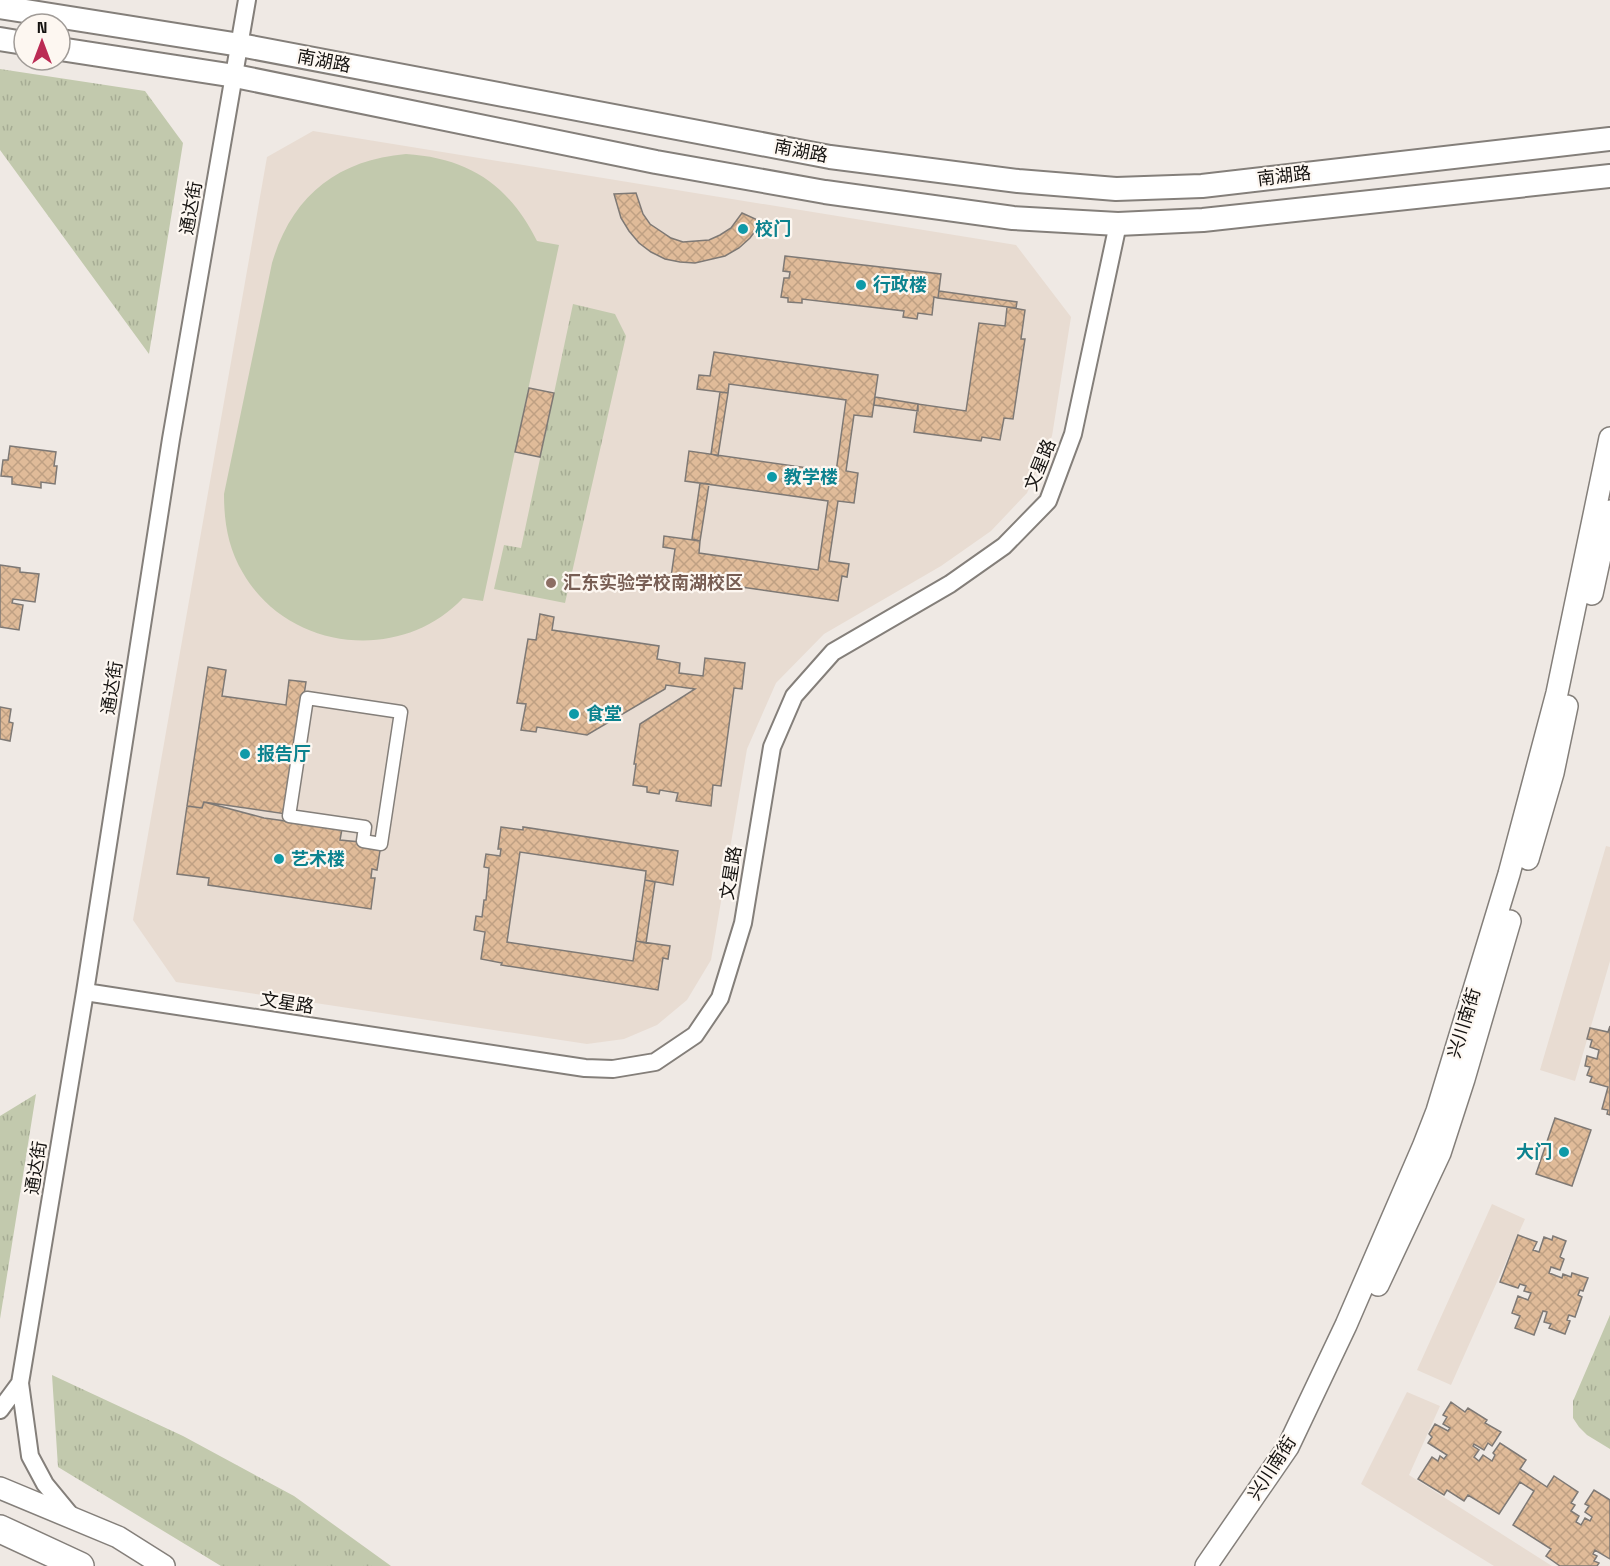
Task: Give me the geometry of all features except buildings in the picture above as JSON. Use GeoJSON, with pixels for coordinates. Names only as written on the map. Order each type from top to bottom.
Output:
{"type":"FeatureCollection","features":[{"type":"Feature","properties":{"kind":"highway"},"geometry":{"type":"LineString","coordinates":[[0,1529],[80,1566]]}},
{"type":"Feature","properties":{"kind":"main road","name":"南湖路"},"geometry":{"type":"LineString","coordinates":[[0,7],[240,45],[830,157],[1018,181],[1106,188],[1202,186],[1610,139]]}},
{"type":"Feature","properties":{"kind":"main road","name":"南湖路"},"geometry":{"type":"LineString","coordinates":[[72,51],[235,76],[644,159],[825,192],[1013,218],[1118,224],[1203,220],[1610,176]]}},
{"type":"Feature","properties":{"kind":"street","name":"通达街"},"geometry":{"type":"LineString","coordinates":[[20,1383],[85,992],[171,439],[247,0]]}},
{"type":"Feature","properties":{"kind":"street","name":"文星路"},"geometry":{"type":"LineString","coordinates":[[85,992],[585,1068],[613,1069],[655,1062],[695,1035],[720,998],[732,964],[743,923],[772,747],[794,696],[833,652],[950,584],[986,559],[1004,546],[1048,501],[1073,434],[1118,224]]}},
{"type":"Feature","properties":{"kind":"street","name":"兴川南街"},"geometry":{"type":"LineString","coordinates":[[1206,1566],[1288,1447],[1351,1314],[1423,1148],[1437,1110],[1509,874],[1557,693],[1610,438]]}},
{"type":"Feature","properties":{"kind":"street","name":"兴川南街"},"geometry":{"type":"LineString","coordinates":[[1223,1566],[1299,1454],[1440,1153],[1464,1079],[1553,773],[1610,512]]}},
{"type":"Feature","properties":{"kind":"street"},"geometry":{"type":"LineString","coordinates":[[307,698],[401,712],[381,844],[363,842],[365,827],[289,816],[307,698]]}},
{"type":"Feature","properties":{"kind":"street"},"geometry":{"type":"LineString","coordinates":[[0,1410],[20,1383]]}},
{"type":"Feature","properties":{"kind":"street"},"geometry":{"type":"LineString","coordinates":[[20,1383],[30,1456],[45,1484],[74,1518]]}},
{"type":"Feature","properties":{"kind":"street"},"geometry":{"type":"LineString","coordinates":[[0,1488],[118,1537],[164,1566]]}},
{"type":"Feature","properties":{"kind":"shaded area","name":"汇东实验学校南湖校区"},"geometry":{"type":"Polygon","coordinates":[[[313,131],[1016,245],[1071,317],[1052,436],[1027,493],[991,531],[941,566],[824,634],[776,683],[747,749],[711,960],[687,1000],[657,1025],[624,1039],[587,1044],[176,982],[133,920],[267,157],[313,131]]]}},
{"type":"Feature","properties":{"kind":"shaded area"},"geometry":{"type":"Polygon","coordinates":[[[1606,846],[1610,847],[1610,961],[1575,1081],[1540,1070],[1606,846]]]}},
{"type":"Feature","properties":{"kind":"shaded area"},"geometry":{"type":"Polygon","coordinates":[[[1492,1204],[1525,1219],[1451,1385],[1417,1370],[1492,1204]]]}},
{"type":"Feature","properties":{"kind":"shaded area"},"geometry":{"type":"Polygon","coordinates":[[[1407,1392],[1440,1406],[1409,1475],[1552,1566],[1494,1566],[1361,1484],[1407,1392]]]}},
{"type":"Feature","properties":{"kind":"green space"},"geometry":{"type":"Polygon","coordinates":[[[0,69],[145,91],[183,143],[149,354],[0,150],[0,69]]]}},
{"type":"Feature","properties":{"kind":"green space"},"geometry":{"type":"Polygon","coordinates":[[[406,154],[449,161],[485,178],[514,204],[537,241],[559,245],[483,601],[463,598],[438,619],[409,633],[378,640],[347,640],[316,633],[288,619],[263,599],[243,573],[230,544],[224,494],[272,263],[281,239],[305,201],[339,173],[359,164],[406,154]]]}},
{"type":"Feature","properties":{"kind":"green space"},"geometry":{"type":"Polygon","coordinates":[[[573,304],[615,314],[626,336],[565,603],[494,589],[504,545],[521,548],[573,304]]]}},
{"type":"Feature","properties":{"kind":"green space"},"geometry":{"type":"Polygon","coordinates":[[[36,1094],[0,1319],[0,1116],[36,1094]]]}},
{"type":"Feature","properties":{"kind":"green space"},"geometry":{"type":"Polygon","coordinates":[[[1610,1315],[1610,1449],[1587,1435],[1579,1427],[1573,1418],[1573,1401],[1610,1315]]]}},
{"type":"Feature","properties":{"kind":"green space"},"geometry":{"type":"Polygon","coordinates":[[[52,1375],[183,1436],[294,1496],[391,1566],[221,1566],[58,1467],[52,1375]]]}},
{"type":"Feature","properties":{"kind":"place","name":"校门"},"geometry":{"type":"Point","coordinates":[743,229]}},
{"type":"Feature","properties":{"kind":"place","name":"行政楼"},"geometry":{"type":"Point","coordinates":[861,285]}},
{"type":"Feature","properties":{"kind":"place","name":"教学楼"},"geometry":{"type":"Point","coordinates":[772,477]}},
{"type":"Feature","properties":{"kind":"place","name":"汇东实验学校南湖校区"},"geometry":{"type":"Point","coordinates":[551,583]}},
{"type":"Feature","properties":{"kind":"place","name":"食堂"},"geometry":{"type":"Point","coordinates":[574,714]}},
{"type":"Feature","properties":{"kind":"place","name":"报告厅"},"geometry":{"type":"Point","coordinates":[245,754]}},
{"type":"Feature","properties":{"kind":"place","name":"艺术楼"},"geometry":{"type":"Point","coordinates":[279,859]}},
{"type":"Feature","properties":{"kind":"place","name":"大门"},"geometry":{"type":"Point","coordinates":[1564,1152]}}]}
